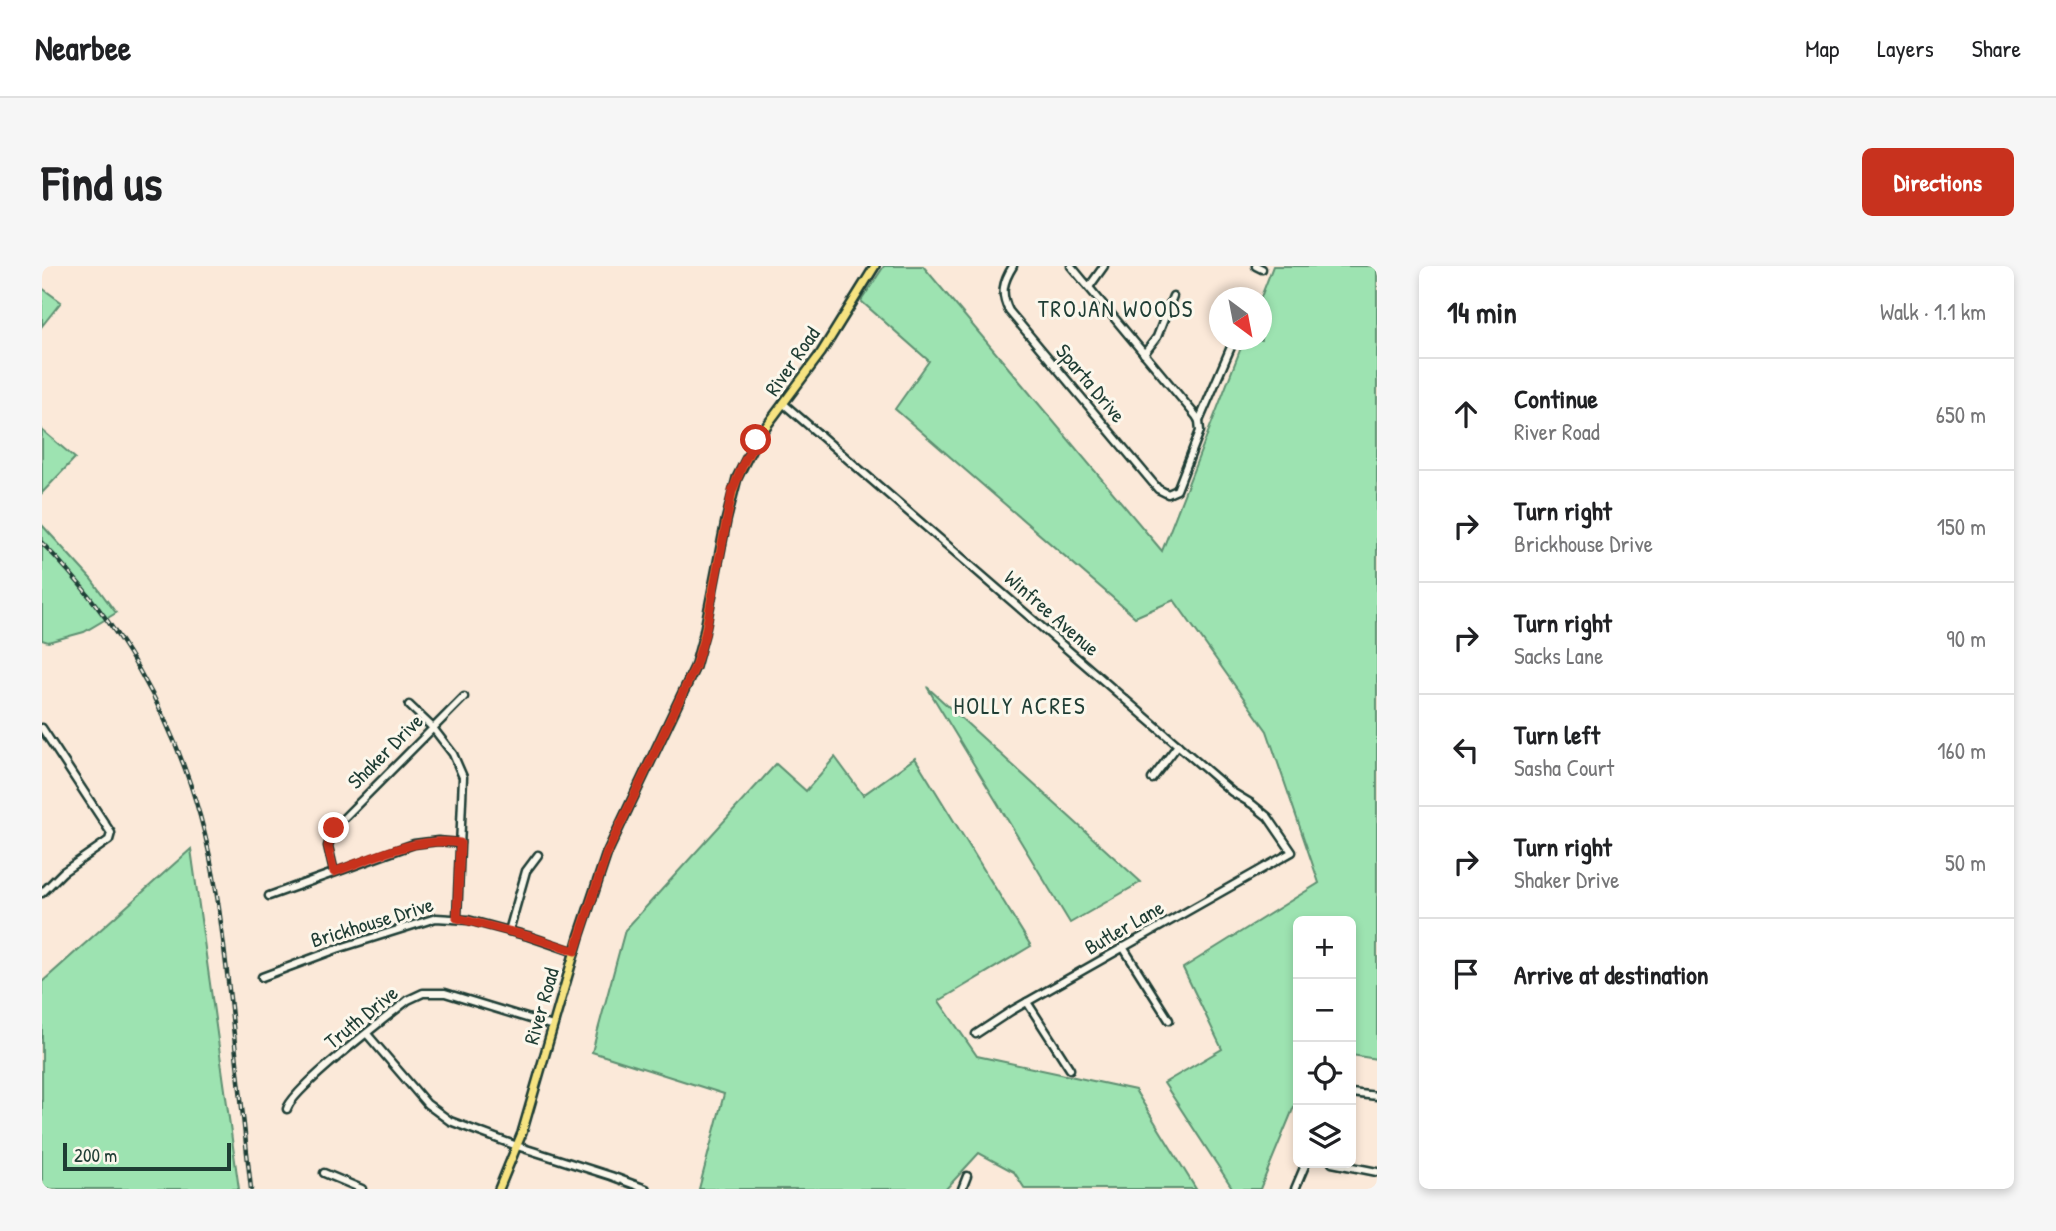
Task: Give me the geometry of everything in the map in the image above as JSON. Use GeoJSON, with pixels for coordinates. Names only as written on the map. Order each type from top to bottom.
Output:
{"type":"FeatureCollection","features":[{"type":"Feature","properties":{"kind":"main road","name":"River Road"},"geometry":{"type":"LineString","coordinates":[[499,1189],[517,1146],[607,853],[695,667],[705,634],[737,478],[756,440],[821,353],[875,266]]}},
{"type":"Feature","properties":{"kind":"street","name":"Sparta Drive"},"geometry":{"type":"LineString","coordinates":[[1013,266],[1003,286],[1003,297],[1009,311],[1164,494],[1172,494],[1177,490],[1200,431],[1199,421]]}},
{"type":"Feature","properties":{"kind":"street"},"geometry":{"type":"LineString","coordinates":[[1071,266],[1199,421],[1230,350]]}},
{"type":"Feature","properties":{"kind":"street"},"geometry":{"type":"LineString","coordinates":[[1088,287],[1104,266]]}},
{"type":"Feature","properties":{"kind":"street"},"geometry":{"type":"LineString","coordinates":[[1144,354],[1157,337],[1173,296]]}},
{"type":"Feature","properties":{"kind":"street","name":"Winfree Avenue"},"geometry":{"type":"LineString","coordinates":[[784,404],[1232,792],[1260,810],[1275,826],[1292,852]]}},
{"type":"Feature","properties":{"kind":"street","name":"Shaker Drive"},"geometry":{"type":"LineString","coordinates":[[334,872],[328,846],[334,828],[464,697]]}},
{"type":"Feature","properties":{"kind":"street"},"geometry":{"type":"LineString","coordinates":[[409,705],[433,728],[453,754],[463,777],[457,918]]}},
{"type":"Feature","properties":{"kind":"street"},"geometry":{"type":"LineString","coordinates":[[42,728],[111,833],[109,839],[63,872],[42,893]]}},
{"type":"Feature","properties":{"kind":"street"},"geometry":{"type":"LineString","coordinates":[[1152,779],[1178,745]]}},
{"type":"Feature","properties":{"kind":"street"},"geometry":{"type":"LineString","coordinates":[[269,895],[414,844],[438,841],[460,843]]}},
{"type":"Feature","properties":{"kind":"street","name":"Butler Lane"},"geometry":{"type":"LineString","coordinates":[[975,1034],[1292,852]]}},
{"type":"Feature","properties":{"kind":"street"},"geometry":{"type":"LineString","coordinates":[[509,931],[526,871],[538,855]]}},
{"type":"Feature","properties":{"kind":"street","name":"Brickhouse Drive"},"geometry":{"type":"LineString","coordinates":[[262,977],[426,920],[457,918],[575,951]]}},
{"type":"Feature","properties":{"kind":"street"},"geometry":{"type":"LineString","coordinates":[[1123,947],[1169,1020]]}},
{"type":"Feature","properties":{"kind":"street","name":"Truth Drive"},"geometry":{"type":"LineString","coordinates":[[288,1109],[292,1099],[309,1083],[408,1000],[431,992],[468,999],[554,1026]]}},
{"type":"Feature","properties":{"kind":"street"},"geometry":{"type":"LineString","coordinates":[[1027,1002],[1070,1069]]}},
{"type":"Feature","properties":{"kind":"street"},"geometry":{"type":"LineString","coordinates":[[367,1034],[440,1116],[457,1125],[646,1189]]}},
{"type":"Feature","properties":{"kind":"street"},"geometry":{"type":"LineString","coordinates":[[1356,1094],[1377,1096]]}},
{"type":"Feature","properties":{"kind":"street"},"geometry":{"type":"LineString","coordinates":[[1295,1189],[1304,1168]]}},
{"type":"Feature","properties":{"kind":"street"},"geometry":{"type":"LineString","coordinates":[[1356,1168],[1377,1172]]}},
{"type":"Feature","properties":{"kind":"street"},"geometry":{"type":"LineString","coordinates":[[324,1173],[362,1189]]}},
{"type":"Feature","properties":{"kind":"street"},"geometry":{"type":"LineString","coordinates":[[962,1189],[967,1176]]}},
{"type":"Feature","properties":{"kind":"green space"},"geometry":{"type":"Polygon","coordinates":[[[884,266],[923,266],[1162,551],[1240,350],[1272,350],[1272,287],[1265,287],[1273,266],[1377,266],[1377,1059],[1356,1056],[1356,916],[1293,916],[1293,1109],[1260,1189],[1233,1189],[1164,1083],[1222,1049],[1183,968],[1319,883],[1267,731],[1174,600],[1135,617],[895,409],[929,361],[861,301],[884,266]]]}},
{"type":"Feature","properties":{"kind":"green space"},"geometry":{"type":"Polygon","coordinates":[[[42,288],[61,302],[42,326],[42,288]]]}},
{"type":"Feature","properties":{"kind":"green space"},"geometry":{"type":"Polygon","coordinates":[[[42,430],[75,458],[42,493],[42,430]]]}},
{"type":"Feature","properties":{"kind":"green space"},"geometry":{"type":"Polygon","coordinates":[[[42,525],[91,579],[116,613],[84,632],[48,642],[42,640],[42,525]]]}},
{"type":"Feature","properties":{"kind":"green space"},"geometry":{"type":"Polygon","coordinates":[[[927,687],[1141,882],[1070,923],[927,687]]]}},
{"type":"Feature","properties":{"kind":"green space"},"geometry":{"type":"Polygon","coordinates":[[[835,757],[863,795],[915,758],[1031,946],[939,1001],[977,1056],[1135,1090],[1196,1189],[1025,1189],[1014,1172],[979,1153],[946,1189],[699,1189],[724,1094],[592,1052],[625,930],[776,764],[806,791],[835,757]]]}},
{"type":"Feature","properties":{"kind":"green space"},"geometry":{"type":"Polygon","coordinates":[[[191,849],[239,1189],[42,1189],[42,982],[191,849]]]}},
{"type":"Feature","properties":{"kind":"railway"},"geometry":{"type":"LineString","coordinates":[[42,543],[69,572],[118,635],[157,705],[188,778],[206,839],[219,907],[251,1189]]}},
{"type":"Feature","properties":{"kind":"district","name":"TROJAN WOODS"},"geometry":{"type":"Point","coordinates":[1116,308]}},
{"type":"Feature","properties":{"kind":"district","name":"HOLLY ACRES"},"geometry":{"type":"Point","coordinates":[1020,705]}},
{"type":"Feature","properties":{"kind":"route"},"geometry":{"type":"LineString","coordinates":[[334,828],[328,853],[334,872],[414,844],[438,841],[460,843],[457,918],[575,951],[607,853],[695,667],[705,634],[732,492],[756,440]]}}]}
